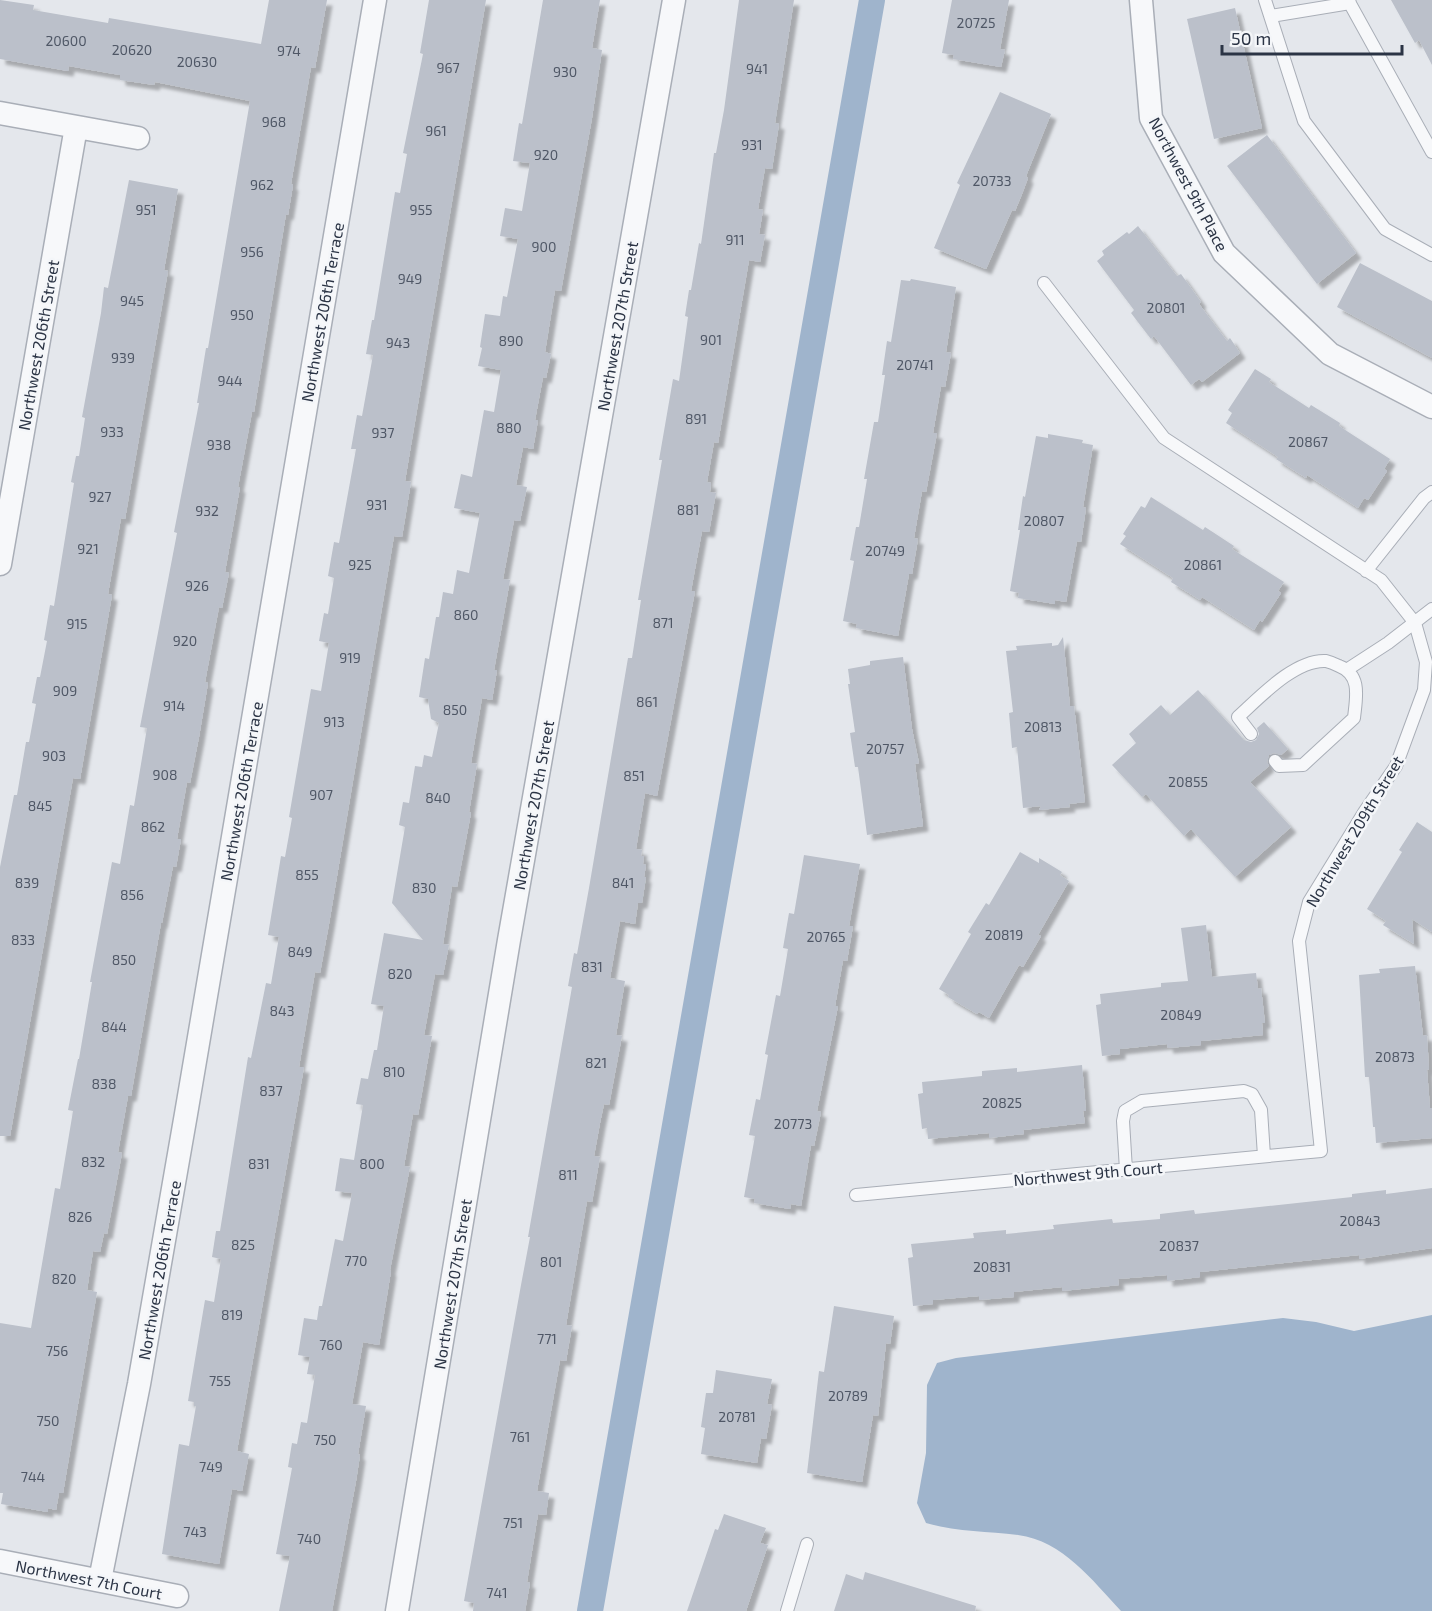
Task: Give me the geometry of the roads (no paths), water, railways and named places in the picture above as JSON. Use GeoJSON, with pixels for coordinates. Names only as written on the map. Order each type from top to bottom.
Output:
{"type":"FeatureCollection","features":[{"type":"Feature","properties":{"kind":"street","name":"Northwest 206th Terrace"},"geometry":{"type":"LineString","coordinates":[[100,1580],[139,1384],[182,1137],[375,0]]}},
{"type":"Feature","properties":{"kind":"street","name":"Northwest 207th Street"},"geometry":{"type":"LineString","coordinates":[[398,1611],[509,940],[675,0]]}},
{"type":"Feature","properties":{"kind":"street","name":"Northwest 9th Place"},"geometry":{"type":"LineString","coordinates":[[1141,0],[1150,118],[1224,253],[1330,354],[1432,407]]}},
{"type":"Feature","properties":{"kind":"street"},"geometry":{"type":"LineString","coordinates":[[0,113],[138,138]]}},
{"type":"Feature","properties":{"kind":"street","name":"Northwest 206th Street"},"geometry":{"type":"LineString","coordinates":[[0,564],[76,127]]}},
{"type":"Feature","properties":{"kind":"street","name":"Northwest 7th Court"},"geometry":{"type":"LineString","coordinates":[[0,1561],[177,1596]]}},
{"type":"Feature","properties":{"kind":"lane"},"geometry":{"type":"LineString","coordinates":[[1265,0],[1304,121],[1384,229],[1432,255]]}},
{"type":"Feature","properties":{"kind":"lane"},"geometry":{"type":"LineString","coordinates":[[1271,16],[1349,2],[1432,152]]}},
{"type":"Feature","properties":{"kind":"lane","name":"Northwest 209th Street"},"geometry":{"type":"LineString","coordinates":[[1044,283],[1164,438],[1381,580],[1415,623],[1426,662],[1424,690],[1396,766],[1365,811],[1310,902],[1299,941],[1321,1151]]}},
{"type":"Feature","properties":{"kind":"lane"},"geometry":{"type":"LineString","coordinates":[[1366,571],[1424,498],[1432,492]]}},
{"type":"Feature","properties":{"kind":"lane"},"geometry":{"type":"LineString","coordinates":[[1347,669],[1432,609]]}},
{"type":"Feature","properties":{"kind":"lane"},"geometry":{"type":"LineString","coordinates":[[1251,734],[1238,717],[1272,686],[1306,665],[1327,661],[1347,669],[1358,687],[1354,718],[1303,765],[1279,766],[1275,761]]}},
{"type":"Feature","properties":{"kind":"lane"},"geometry":{"type":"LineString","coordinates":[[1126,1170],[1122,1121],[1125,1111],[1142,1101],[1244,1091],[1252,1094],[1261,1110],[1264,1156]]}},
{"type":"Feature","properties":{"kind":"lane","name":"Northwest 9th Court"},"geometry":{"type":"LineString","coordinates":[[855,1195],[1321,1151]]}},
{"type":"Feature","properties":{"kind":"lane"},"geometry":{"type":"LineString","coordinates":[[787,1611],[807,1544]]}},
{"type":"Feature","properties":{"kind":"water"},"geometry":{"type":"Polygon","coordinates":[[[1432,1315],[1432,1611],[1121,1611],[1076,1564],[1049,1545],[1018,1535],[960,1530],[926,1523],[917,1503],[926,1453],[927,1385],[937,1363],[956,1358],[1283,1318],[1316,1322],[1354,1331],[1432,1315]]]}},
{"type":"Feature","properties":{"kind":"waterway"},"geometry":{"type":"LineString","coordinates":[[590,1611],[872,0]]}}]}
